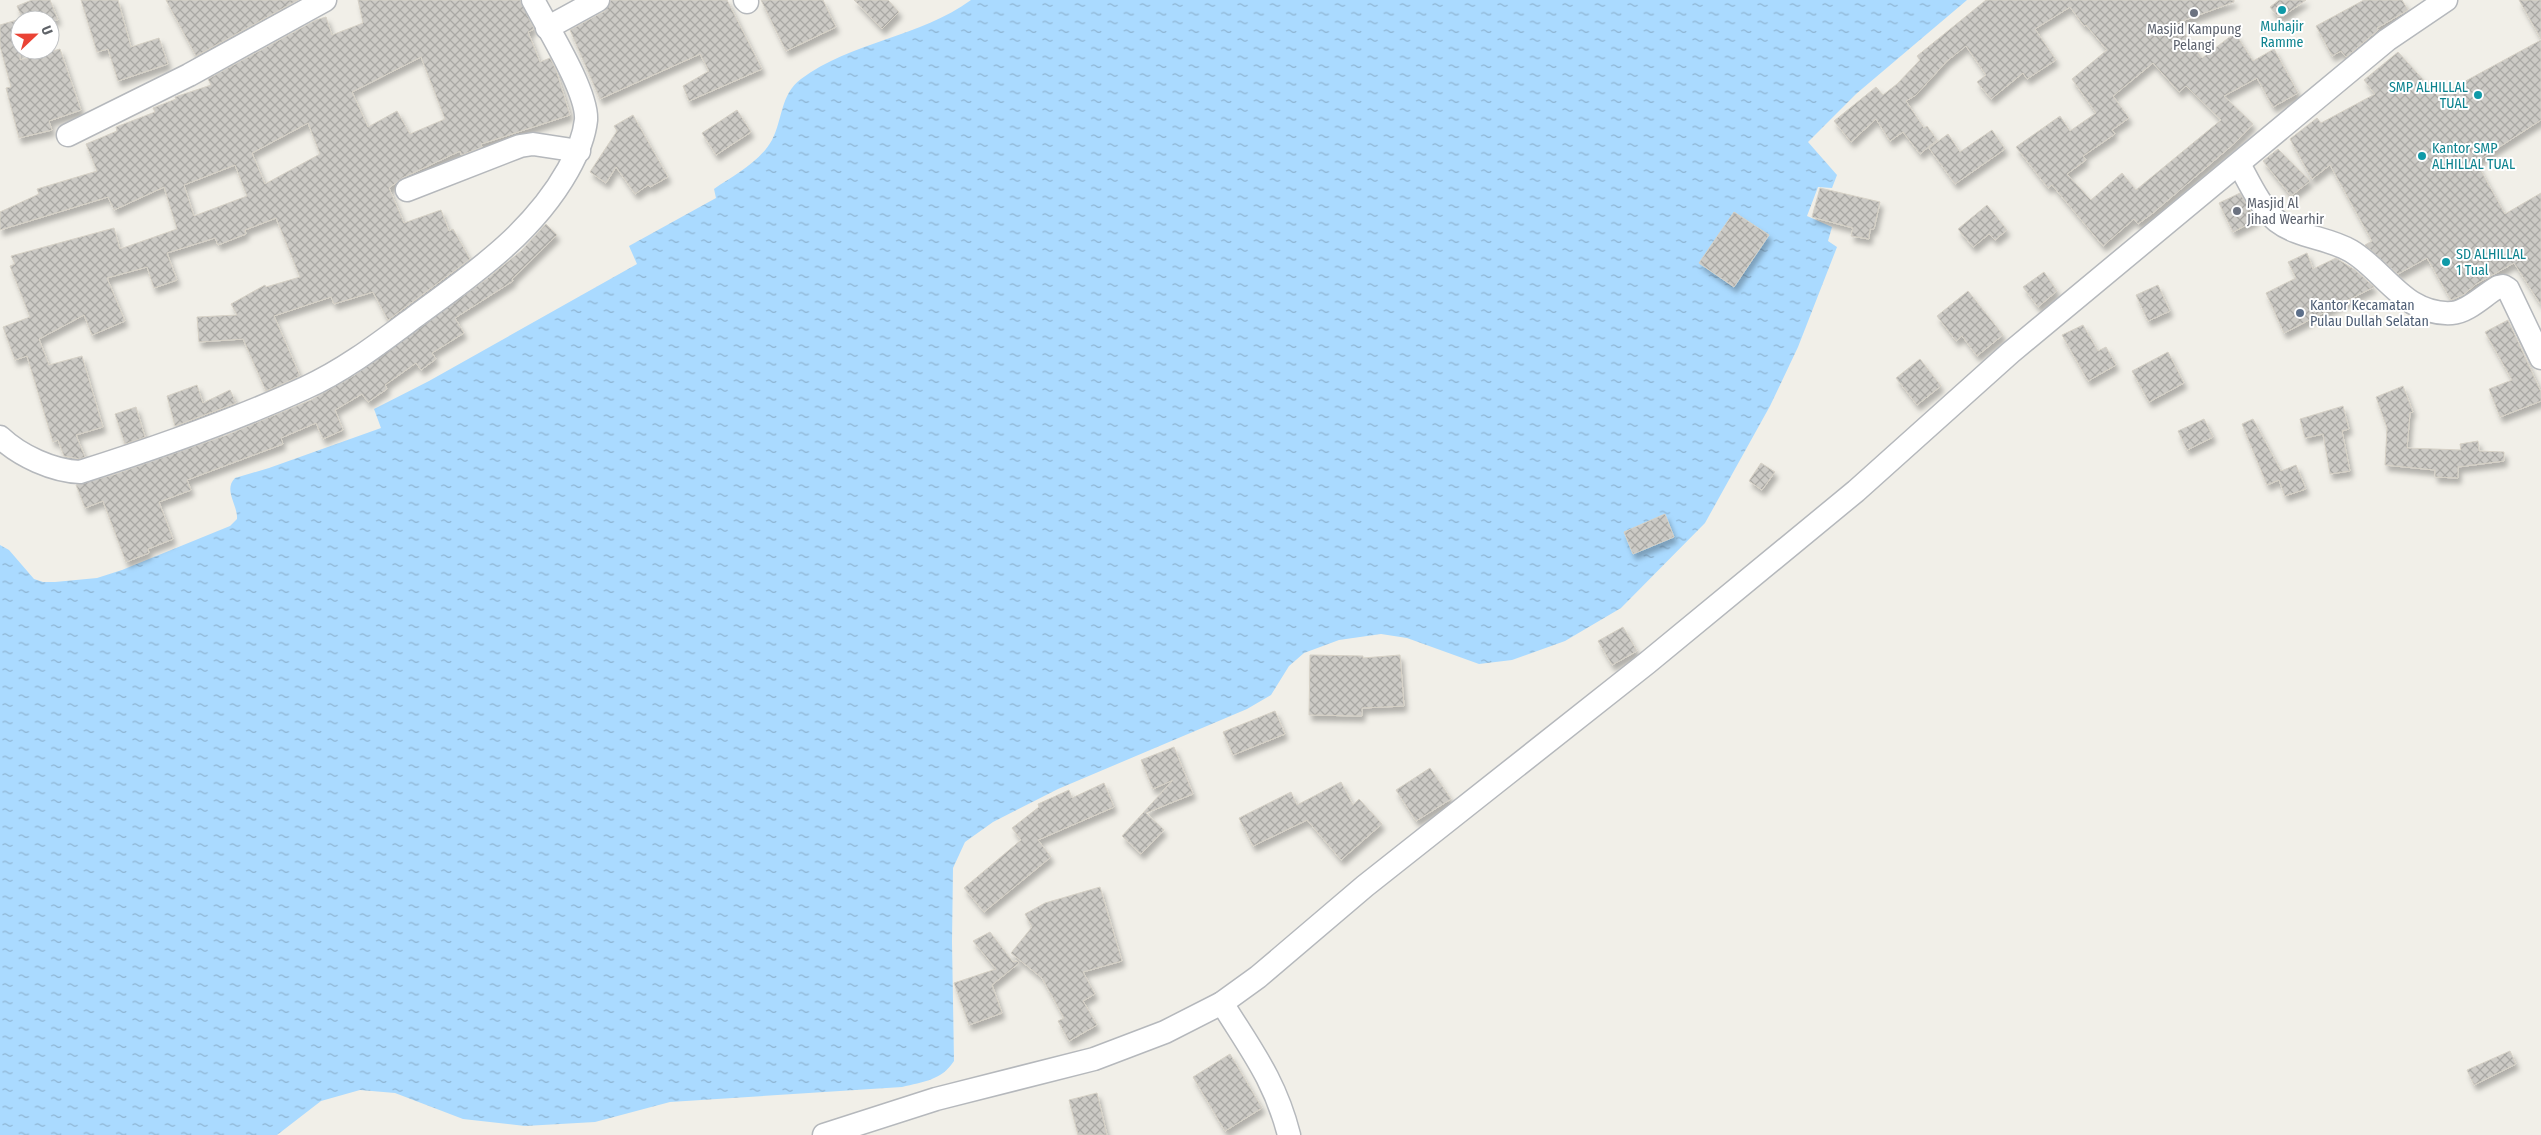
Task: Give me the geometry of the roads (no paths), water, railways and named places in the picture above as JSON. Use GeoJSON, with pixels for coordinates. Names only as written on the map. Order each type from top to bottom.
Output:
{"type":"FeatureCollection","features":[{"type":"Feature","properties":{"kind":"street"},"geometry":{"type":"LineString","coordinates":[[68,135],[188,75],[325,0]]}},
{"type":"Feature","properties":{"kind":"street"},"geometry":{"type":"LineString","coordinates":[[0,437],[19,452],[41,462],[70,472],[80,472],[190,434],[306,388],[380,342],[510,245],[553,197],[579,151],[586,120],[583,100],[533,0]]}},
{"type":"Feature","properties":{"kind":"street"},"geometry":{"type":"LineString","coordinates":[[547,28],[598,0]]}},
{"type":"Feature","properties":{"kind":"street"},"geometry":{"type":"LineString","coordinates":[[824,1135],[936,1100],[1094,1059],[1164,1032],[1222,1003],[1258,978],[1365,886],[1647,663],[1856,491],[2010,353],[2387,40],[2446,0]]}},
{"type":"Feature","properties":{"kind":"street"},"geometry":{"type":"LineString","coordinates":[[407,190],[520,146],[533,144],[579,151]]}},
{"type":"Feature","properties":{"kind":"street"},"geometry":{"type":"LineString","coordinates":[[2239,164],[2258,197],[2275,219],[2290,229],[2310,237],[2336,243],[2350,250],[2363,258],[2400,295],[2417,306],[2441,313],[2457,312],[2498,287],[2503,286],[2508,289],[2541,358]]}},
{"type":"Feature","properties":{"kind":"street"},"geometry":{"type":"LineString","coordinates":[[1222,1003],[1266,1070],[1282,1108],[1289,1135]]}},
{"type":"Feature","properties":{"kind":"water"},"geometry":{"type":"Polygon","coordinates":[[[971,0],[1967,0],[1856,94],[1808,142],[1837,175],[1832,188],[1818,187],[1807,216],[1832,227],[1828,241],[1837,247],[1798,347],[1770,406],[1705,523],[1621,608],[1565,641],[1512,660],[1479,664],[1407,638],[1381,634],[1339,640],[1304,653],[1289,666],[1271,695],[1247,709],[1058,789],[993,822],[965,842],[953,868],[954,1061],[938,1076],[925,1082],[902,1087],[670,1102],[595,1122],[525,1126],[463,1119],[395,1093],[360,1090],[321,1101],[277,1135],[0,1135],[0,545],[9,550],[34,579],[43,582],[55,582],[97,578],[122,570],[230,526],[237,519],[230,488],[235,478],[269,468],[381,428],[374,409],[429,381],[637,264],[629,246],[716,198],[714,189],[746,168],[761,155],[776,132],[789,92],[801,79],[820,66],[841,56],[930,23],[971,0]]]}},
{"type":"Feature","properties":{"kind":"place","name":"Muhajir Ramme"},"geometry":{"type":"Point","coordinates":[2282,10]}},
{"type":"Feature","properties":{"kind":"place","name":"Masjid Kampung Pelangi"},"geometry":{"type":"Point","coordinates":[2194,13]}},
{"type":"Feature","properties":{"kind":"place","name":"SMP ALHILLAL TUAL"},"geometry":{"type":"Point","coordinates":[2478,95]}},
{"type":"Feature","properties":{"kind":"place","name":"Kantor SMP ALHILLAL TUAL"},"geometry":{"type":"Point","coordinates":[2422,156]}},
{"type":"Feature","properties":{"kind":"place","name":"Masjid Al Jihad Wearhir"},"geometry":{"type":"Point","coordinates":[2237,211]}},
{"type":"Feature","properties":{"kind":"place","name":"SD ALHILLAL 1 Tual"},"geometry":{"type":"Point","coordinates":[2446,262]}},
{"type":"Feature","properties":{"kind":"place","name":"Kantor Kecamatan Pulau Dullah Selatan"},"geometry":{"type":"Point","coordinates":[2300,313]}}]}
